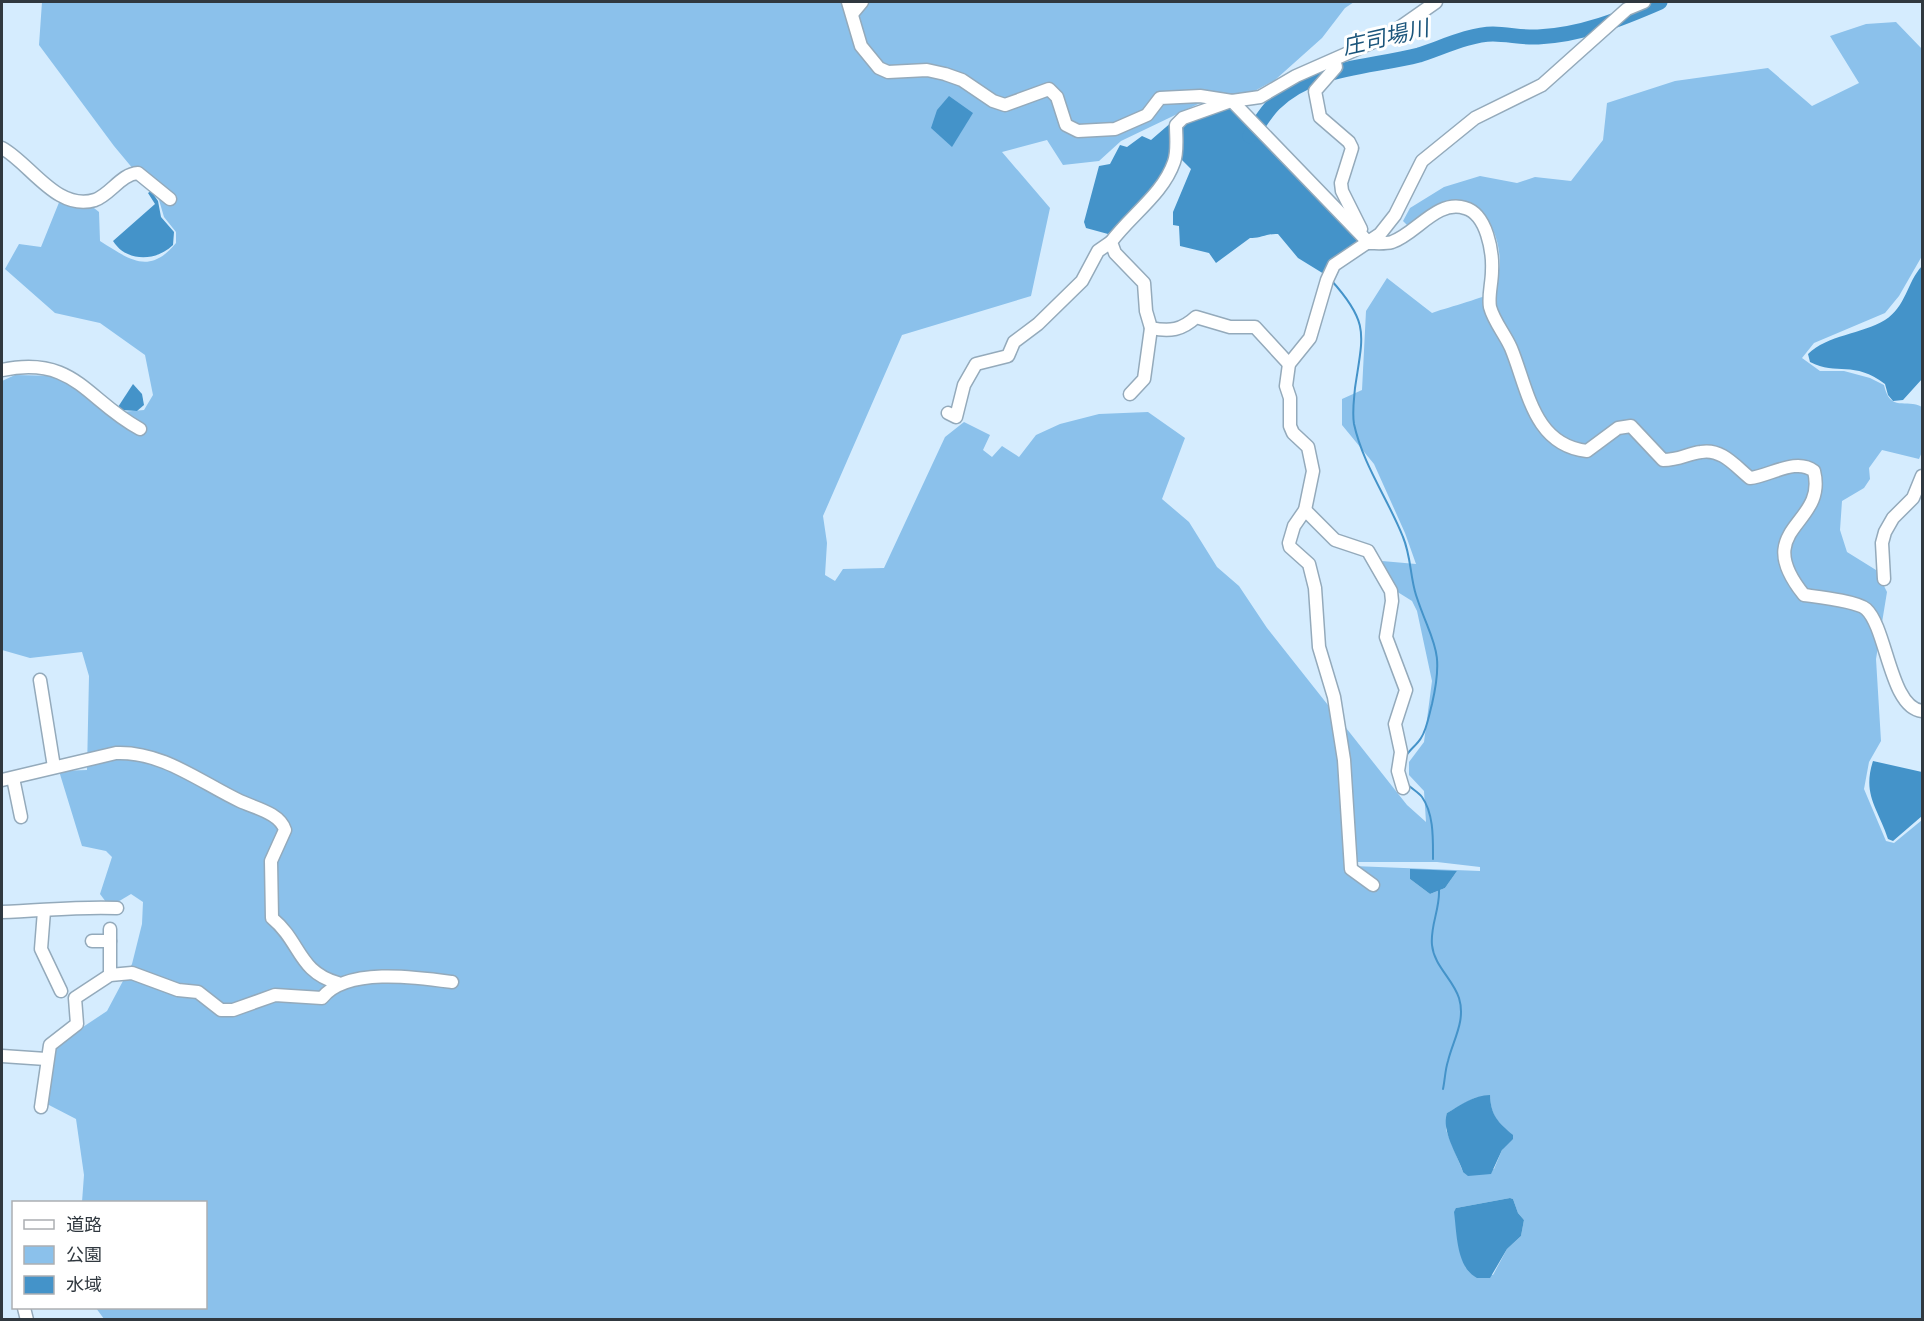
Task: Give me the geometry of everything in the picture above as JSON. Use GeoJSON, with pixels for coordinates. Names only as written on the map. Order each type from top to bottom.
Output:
{"type":"FeatureCollection","features":[{"type":"Feature","properties":{"kind":"street"},"geometry":{"type":"LineString","coordinates":[[848,2],[861,46],[879,68],[888,72],[927,70],[945,74],[962,80],[993,101],[1005,105],[1049,89],[1057,97],[1066,125],[1078,131],[1115,129],[1148,115],[1161,98],[1200,96],[1232,100],[1260,97],[1289,79],[1389,35],[1436,2]]}},
{"type":"Feature","properties":{"kind":"street"},"geometry":{"type":"LineString","coordinates":[[852,14],[862,2]]}},
{"type":"Feature","properties":{"kind":"street"},"geometry":{"type":"LineString","coordinates":[[1373,885],[1351,869],[1344,760],[1334,697],[1319,647],[1315,588],[1309,564],[1290,547],[1289,543],[1294,526],[1305,510],[1312,480],[1312,462],[1308,447],[1293,433],[1290,426],[1290,398],[1286,386],[1289,364],[1310,338],[1328,277],[1340,260],[1369,243],[1395,214],[1422,161],[1475,118],[1542,85],[1627,9],[1644,2]]}},
{"type":"Feature","properties":{"kind":"street"},"geometry":{"type":"LineString","coordinates":[[1334,60],[1336,67],[1315,91],[1316,100],[1320,117],[1349,142],[1352,148],[1342,176],[1342,191],[1369,243]]}},
{"type":"Feature","properties":{"kind":"street"},"geometry":{"type":"LineString","coordinates":[[1232,100],[1369,243],[1393,242],[1437,213],[1452,208],[1465,208],[1478,215],[1485,228],[1493,268],[1490,305],[1494,318],[1506,334],[1531,407],[1540,423],[1560,443],[1573,449],[1587,451],[1618,428],[1631,426],[1663,460],[1678,460],[1702,452],[1716,452],[1728,458],[1750,478],[1792,466],[1807,466],[1814,471],[1816,489],[1812,501],[1788,538],[1784,564],[1791,579],[1804,595],[1845,601],[1867,610],[1878,629],[1887,660],[1905,699],[1917,710],[1923,711]]}},
{"type":"Feature","properties":{"kind":"street"},"geometry":{"type":"LineString","coordinates":[[948,413],[956,417],[964,385],[976,364],[1008,356],[1014,342],[1038,324],[1082,281],[1098,251],[1111,242],[1129,218],[1162,187],[1175,160],[1176,125],[1183,118],[1232,100]]}},
{"type":"Feature","properties":{"kind":"street"},"geometry":{"type":"LineString","coordinates":[[2,148],[33,171],[55,194],[66,198],[95,200],[129,175],[138,173],[170,199]]}},
{"type":"Feature","properties":{"kind":"street"},"geometry":{"type":"LineString","coordinates":[[1111,242],[1115,253],[1144,283],[1146,311],[1151,328],[1144,379],[1130,394]]}},
{"type":"Feature","properties":{"kind":"street"},"geometry":{"type":"LineString","coordinates":[[1151,328],[1163,331],[1183,329],[1196,317],[1230,327],[1255,327],[1289,364]]}},
{"type":"Feature","properties":{"kind":"street"},"geometry":{"type":"LineString","coordinates":[[2,370],[31,367],[57,370],[73,377],[123,420],[140,429]]}},
{"type":"Feature","properties":{"kind":"street"},"geometry":{"type":"LineString","coordinates":[[1884,579],[1882,543],[1885,532],[1893,518],[1913,498],[1923,476]]}},
{"type":"Feature","properties":{"kind":"street"},"geometry":{"type":"LineString","coordinates":[[1305,510],[1335,540],[1368,551],[1391,591],[1392,602],[1386,637],[1406,690],[1395,724],[1401,752],[1398,771],[1403,788]]}},
{"type":"Feature","properties":{"kind":"street"},"geometry":{"type":"LineString","coordinates":[[40,680],[54,766]]}},
{"type":"Feature","properties":{"kind":"street"},"geometry":{"type":"LineString","coordinates":[[21,817],[7,779],[54,766],[129,752],[186,770],[283,823],[284,837],[271,861],[272,918],[291,937],[312,972],[338,983]]}},
{"type":"Feature","properties":{"kind":"street"},"geometry":{"type":"LineString","coordinates":[[2,912],[44,911],[69,906],[89,909],[117,908]]}},
{"type":"Feature","properties":{"kind":"street"},"geometry":{"type":"LineString","coordinates":[[44,911],[41,950],[61,991]]}},
{"type":"Feature","properties":{"kind":"street"},"geometry":{"type":"LineString","coordinates":[[92,941],[110,935],[110,975]]}},
{"type":"Feature","properties":{"kind":"street"},"geometry":{"type":"LineString","coordinates":[[41,1107],[46,1059],[50,1045],[77,1024],[75,998],[92,989],[110,975],[132,973],[178,990],[198,992],[221,1010],[233,1010],[275,994],[322,998],[327,990],[338,983],[409,976],[452,982]]}},
{"type":"Feature","properties":{"kind":"street"},"geometry":{"type":"LineString","coordinates":[[6,1042],[3,1056],[46,1059]]}},
{"type":"Feature","properties":{"kind":"green space"},"geometry":{"type":"Polygon","coordinates":[[[42,2],[1354,2],[1345,8],[1322,38],[1275,80],[1249,94],[1219,94],[1121,141],[1099,161],[1063,165],[1047,140],[1002,152],[1050,208],[1031,296],[902,335],[823,516],[827,543],[825,575],[835,581],[843,569],[884,568],[945,437],[964,422],[990,435],[983,450],[992,457],[1002,446],[1019,457],[1036,435],[1060,424],[1099,414],[1148,412],[1185,438],[1162,499],[1189,522],[1217,567],[1239,586],[1267,628],[1407,805],[1426,822],[1424,791],[1409,775],[1409,762],[1424,742],[1432,681],[1417,611],[1412,601],[1396,591],[1382,561],[1416,564],[1405,533],[1374,464],[1342,425],[1342,399],[1362,390],[1366,311],[1387,278],[1432,313],[1488,294],[1499,272],[1500,258],[1493,230],[1487,218],[1478,209],[1467,203],[1453,203],[1436,209],[1407,225],[1403,221],[1410,208],[1444,187],[1480,176],[1517,183],[1535,177],[1571,181],[1603,140],[1607,103],[1675,81],[1768,68],[1812,106],[1859,83],[1830,36],[1866,24],[1896,22],[1922,49],[1922,256],[1899,296],[1885,313],[1814,343],[1802,358],[1820,371],[1844,371],[1870,378],[1884,385],[1887,394],[1894,402],[1922,407],[1922,452],[1919,459],[1882,450],[1869,468],[1870,479],[1864,488],[1842,501],[1840,530],[1847,552],[1876,570],[1887,592],[1876,659],[1881,741],[1869,762],[1864,789],[1886,841],[1894,843],[1922,820],[1922,1319],[104,1319],[97,1309],[207,1309],[207,1201],[82,1201],[84,1175],[76,1119],[47,1104],[50,1061],[56,1045],[107,1011],[132,964],[142,924],[143,902],[131,894],[116,903],[106,902],[100,894],[112,857],[106,851],[82,846],[59,771],[87,770],[89,676],[82,652],[30,658],[2,650],[2,381],[15,375],[58,376],[121,412],[144,410],[153,395],[145,355],[100,323],[55,313],[5,269],[19,244],[41,247],[60,200],[89,204],[99,212],[100,241],[130,258],[148,262],[166,253],[176,243],[176,232],[164,217],[159,200],[114,146],[39,45],[42,2]],[[1353,862],[1353,866],[1480,871],[1480,867],[1437,862],[1353,862]],[[1457,871],[1410,879],[1430,894],[1445,888],[1457,871]],[[1490,1096],[1474,1098],[1447,1113],[1446,1130],[1463,1172],[1494,1169],[1502,1150],[1512,1135],[1496,1118],[1490,1096]],[[1513,1199],[1456,1208],[1459,1249],[1466,1268],[1493,1275],[1507,1249],[1521,1236],[1524,1220],[1518,1213],[1513,1199]]]}},
{"type":"Feature","properties":{"kind":"water"},"geometry":{"type":"Polygon","coordinates":[[[949,96],[973,113],[952,147],[931,128],[937,110],[949,96]]]}},
{"type":"Feature","properties":{"kind":"water"},"geometry":{"type":"Polygon","coordinates":[[[1230,107],[1360,243],[1324,274],[1298,258],[1278,234],[1250,238],[1216,263],[1209,253],[1180,246],[1179,226],[1173,225],[1173,212],[1191,169],[1181,159],[1180,125],[1230,107]]]}},
{"type":"Feature","properties":{"kind":"water"},"geometry":{"type":"Polygon","coordinates":[[[1173,121],[1171,162],[1158,185],[1108,234],[1086,228],[1084,222],[1099,166],[1110,164],[1120,145],[1127,147],[1142,136],[1151,140],[1173,121]]]}},
{"type":"Feature","properties":{"kind":"water"},"geometry":{"type":"Polygon","coordinates":[[[151,191],[158,201],[161,217],[174,232],[173,245],[166,251],[150,257],[133,256],[125,253],[113,241],[155,204],[148,193],[151,191]]]}},
{"type":"Feature","properties":{"kind":"water"},"geometry":{"type":"Polygon","coordinates":[[[1922,266],[1922,379],[1903,400],[1893,401],[1888,395],[1885,384],[1864,372],[1829,368],[1810,362],[1808,354],[1816,348],[1876,325],[1892,315],[1922,266]]]}},
{"type":"Feature","properties":{"kind":"water"},"geometry":{"type":"Polygon","coordinates":[[[133,384],[142,394],[144,405],[137,411],[121,410],[118,407],[133,384]]]}},
{"type":"Feature","properties":{"kind":"water"},"geometry":{"type":"Polygon","coordinates":[[[1873,761],[1922,772],[1922,816],[1893,841],[1888,839],[1870,792],[1869,783],[1873,761]]]}},
{"type":"Feature","properties":{"kind":"water"},"geometry":{"type":"Polygon","coordinates":[[[1410,869],[1457,871],[1445,888],[1430,894],[1410,879],[1410,869]]]}},
{"type":"Feature","properties":{"kind":"water"},"geometry":{"type":"Polygon","coordinates":[[[1490,1095],[1494,1113],[1499,1122],[1513,1135],[1513,1139],[1502,1150],[1491,1174],[1468,1176],[1463,1172],[1448,1135],[1447,1113],[1473,1099],[1490,1095]]]}},
{"type":"Feature","properties":{"kind":"water"},"geometry":{"type":"Polygon","coordinates":[[[1513,1199],[1518,1213],[1524,1220],[1521,1236],[1507,1249],[1490,1278],[1477,1278],[1470,1273],[1461,1258],[1454,1212],[1456,1208],[1513,1199]]]}},
{"type":"Feature","properties":{"kind":"waterway","name":"庄司場川"},"geometry":{"type":"LineString","coordinates":[[1250,136],[1274,104],[1306,82],[1324,75],[1419,55],[1484,35],[1554,36],[1585,30],[1660,2]]}},
{"type":"Feature","properties":{"kind":"waterway"},"geometry":{"type":"LineString","coordinates":[[1331,280],[1352,307],[1361,330],[1353,410],[1358,439],[1406,544],[1416,595],[1432,636],[1437,658],[1436,685],[1426,726],[1423,734],[1406,756]]}},
{"type":"Feature","properties":{"kind":"waterway"},"geometry":{"type":"LineString","coordinates":[[1407,784],[1422,797],[1429,811],[1433,859]]}},
{"type":"Feature","properties":{"kind":"waterway"},"geometry":{"type":"LineString","coordinates":[[1439,890],[1432,931],[1433,953],[1456,991],[1461,1006],[1460,1023],[1447,1064],[1443,1089]]}}]}
